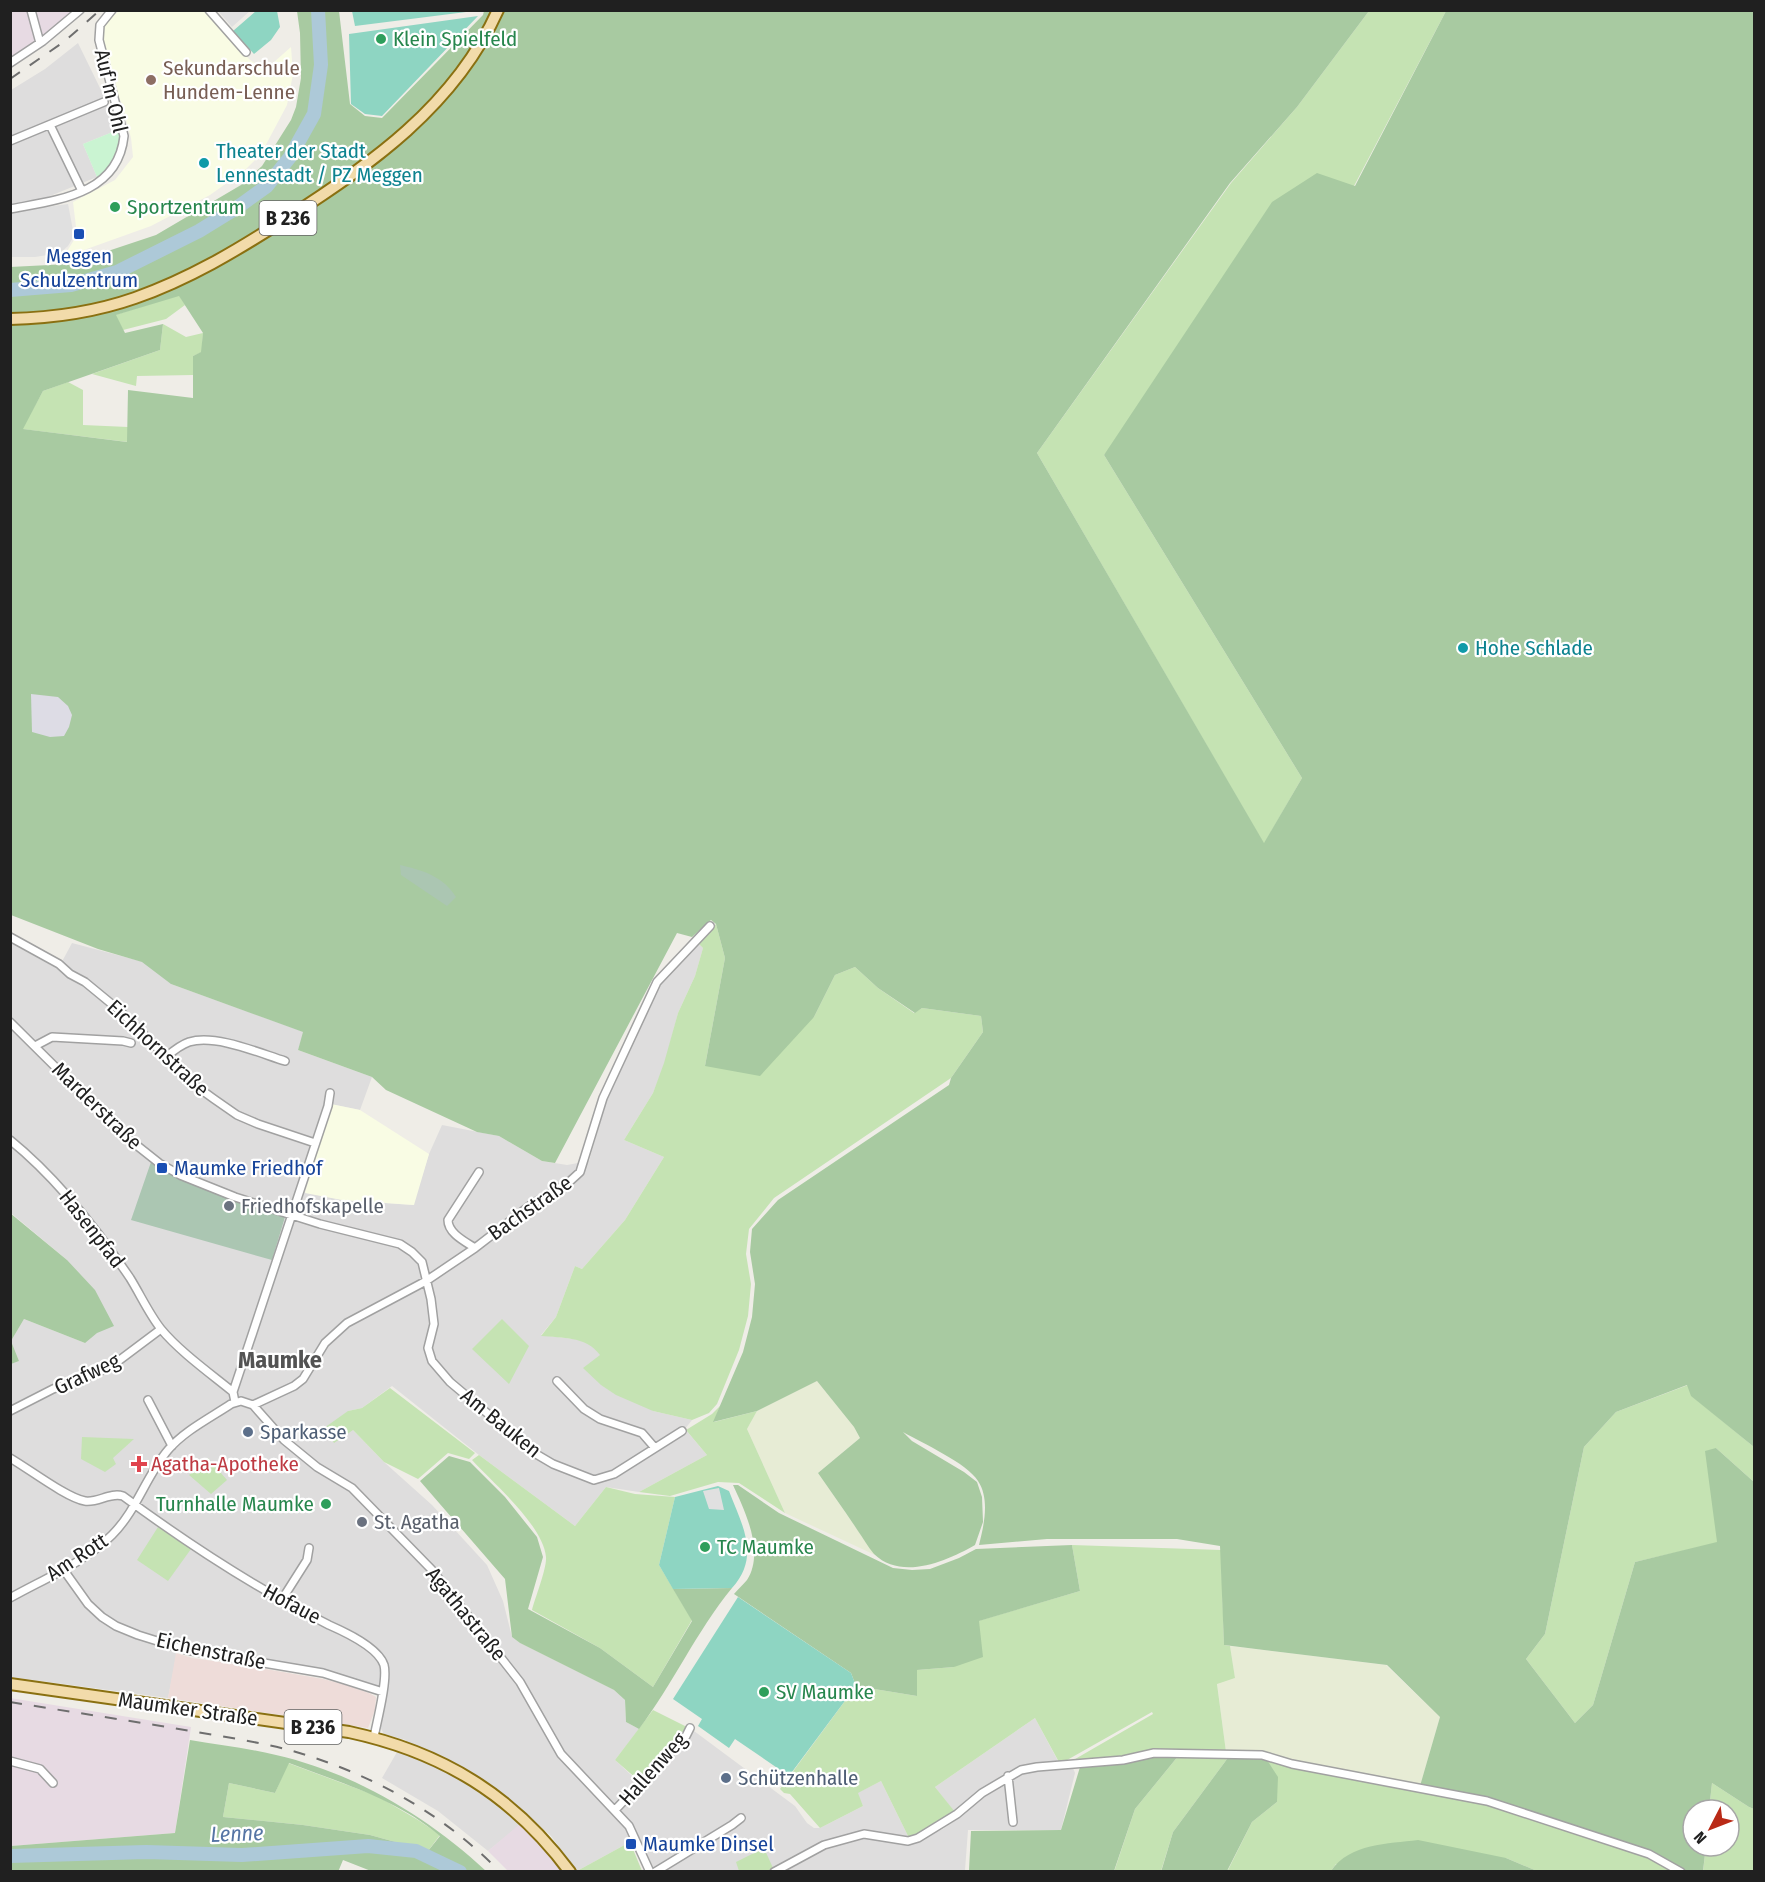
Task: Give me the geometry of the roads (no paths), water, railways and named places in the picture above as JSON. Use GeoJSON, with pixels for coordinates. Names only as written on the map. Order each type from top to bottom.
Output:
{"type":"FeatureCollection","features":[{"type":"Feature","properties":{"kind":"main road","name":"B 236"},"geometry":{"type":"LineString","coordinates":[[10,319],[78,313],[135,298],[195,273],[268,230],[371,161],[415,124],[449,89],[466,66],[498,10]]}},
{"type":"Feature","properties":{"kind":"main road","name":"Maumker Straße"},"geometry":{"type":"LineString","coordinates":[[10,1684],[349,1732],[374,1737],[413,1750],[446,1764],[484,1787],[529,1824],[570,1872]]}},
{"type":"Feature","properties":{"kind":"street"},"geometry":{"type":"LineString","coordinates":[[31,10],[40,43]]}},
{"type":"Feature","properties":{"kind":"street"},"geometry":{"type":"LineString","coordinates":[[10,63],[40,43],[80,10]]}},
{"type":"Feature","properties":{"kind":"street","name":"Auf'm Ohl"},"geometry":{"type":"LineString","coordinates":[[10,209],[62,199],[82,191],[109,174],[116,165],[123,147],[124,136],[99,40],[100,25],[112,10]]}},
{"type":"Feature","properties":{"kind":"street"},"geometry":{"type":"LineString","coordinates":[[209,10],[246,52]]}},
{"type":"Feature","properties":{"kind":"street"},"geometry":{"type":"LineString","coordinates":[[10,141],[104,102]]}},
{"type":"Feature","properties":{"kind":"street"},"geometry":{"type":"LineString","coordinates":[[50,125],[82,191]]}},
{"type":"Feature","properties":{"kind":"street","name":"Bachstraße"},"geometry":{"type":"LineString","coordinates":[[254,1405],[294,1386],[303,1379],[325,1343],[347,1323],[426,1281],[475,1248],[532,1204],[568,1183],[580,1173],[603,1098],[657,982],[710,926]]}},
{"type":"Feature","properties":{"kind":"street","name":"Eichhornstraße"},"geometry":{"type":"LineString","coordinates":[[10,937],[43,954],[82,980],[119,1010],[196,1086],[237,1115],[315,1143]]}},
{"type":"Feature","properties":{"kind":"street","name":"Marderstraße"},"geometry":{"type":"LineString","coordinates":[[10,1022],[100,1113],[159,1163],[200,1184],[357,1235],[400,1244],[423,1262],[426,1281]]}},
{"type":"Feature","properties":{"kind":"street"},"geometry":{"type":"LineString","coordinates":[[35,1046],[52,1037],[131,1043]]}},
{"type":"Feature","properties":{"kind":"street"},"geometry":{"type":"LineString","coordinates":[[166,1057],[177,1047],[201,1040],[222,1042],[285,1061]]}},
{"type":"Feature","properties":{"kind":"street"},"geometry":{"type":"LineString","coordinates":[[254,1405],[235,1402],[233,1392],[293,1215],[328,1106],[330,1093]]}},
{"type":"Feature","properties":{"kind":"street","name":"Hasenpfad"},"geometry":{"type":"LineString","coordinates":[[10,1140],[29,1155],[58,1185],[95,1231],[132,1281],[161,1329]]}},
{"type":"Feature","properties":{"kind":"street"},"geometry":{"type":"LineString","coordinates":[[475,1248],[458,1237],[448,1225],[448,1220],[479,1172]]}},
{"type":"Feature","properties":{"kind":"street","name":"Am Bauken"},"geometry":{"type":"LineString","coordinates":[[426,1281],[434,1324],[428,1348],[432,1362],[450,1382],[532,1451],[554,1464],[594,1480],[614,1474],[682,1431]]}},
{"type":"Feature","properties":{"kind":"street"},"geometry":{"type":"LineString","coordinates":[[161,1329],[233,1392]]}},
{"type":"Feature","properties":{"kind":"street","name":"Grafweg"},"geometry":{"type":"LineString","coordinates":[[10,1411],[53,1389],[99,1372],[117,1362],[161,1329]]}},
{"type":"Feature","properties":{"kind":"street"},"geometry":{"type":"LineString","coordinates":[[557,1381],[584,1409],[600,1419],[642,1433],[655,1448]]}},
{"type":"Feature","properties":{"kind":"street"},"geometry":{"type":"LineString","coordinates":[[147,1400],[172,1446]]}},
{"type":"Feature","properties":{"kind":"street","name":"Am Rott"},"geometry":{"type":"LineString","coordinates":[[10,1598],[92,1552],[111,1536],[129,1516],[166,1452],[177,1440],[235,1402]]}},
{"type":"Feature","properties":{"kind":"street","name":"Agathastraße"},"geometry":{"type":"LineString","coordinates":[[254,1405],[284,1440],[317,1467],[352,1488],[432,1570],[520,1682],[561,1754],[629,1826],[650,1872]]}},
{"type":"Feature","properties":{"kind":"street","name":"Hofaue"},"geometry":{"type":"LineString","coordinates":[[10,1458],[77,1499],[92,1502],[118,1495],[281,1601],[350,1635],[372,1649],[384,1665],[383,1692],[374,1737]]}},
{"type":"Feature","properties":{"kind":"street"},"geometry":{"type":"LineString","coordinates":[[281,1601],[307,1560],[309,1548]]}},
{"type":"Feature","properties":{"kind":"street","name":"Eichenstraße"},"geometry":{"type":"LineString","coordinates":[[63,1569],[88,1604],[102,1617],[138,1635],[186,1650],[323,1673],[383,1692]]}},
{"type":"Feature","properties":{"kind":"street","name":"Hallenweg"},"geometry":{"type":"LineString","coordinates":[[615,1810],[686,1736],[690,1728]]}},
{"type":"Feature","properties":{"kind":"street"},"geometry":{"type":"LineString","coordinates":[[774,1872],[824,1845],[864,1834],[908,1841],[918,1838],[957,1814],[982,1793],[1021,1770],[1123,1760],[1154,1753],[1262,1755],[1292,1764],[1487,1801],[1649,1854],[1681,1872]]}},
{"type":"Feature","properties":{"kind":"street"},"geometry":{"type":"LineString","coordinates":[[10,1761],[40,1768],[53,1783]]}},
{"type":"Feature","properties":{"kind":"street"},"geometry":{"type":"LineString","coordinates":[[1008,1776],[1013,1822]]}},
{"type":"Feature","properties":{"kind":"street"},"geometry":{"type":"LineString","coordinates":[[656,1872],[741,1818]]}},
{"type":"Feature","properties":{"kind":"waterway","name":"Lenne"},"geometry":{"type":"LineString","coordinates":[[10,290],[71,285],[117,272],[199,231],[267,186],[290,157],[314,114],[321,65],[318,10]]}},
{"type":"Feature","properties":{"kind":"waterway","name":"Lenne"},"geometry":{"type":"LineString","coordinates":[[10,1856],[146,1852],[242,1855],[368,1846],[416,1851],[460,1872]]}},
{"type":"Feature","properties":{"kind":"railway"},"geometry":{"type":"LineString","coordinates":[[10,79],[65,41],[100,10]]}},
{"type":"Feature","properties":{"kind":"railway"},"geometry":{"type":"LineString","coordinates":[[10,1702],[246,1740],[318,1759],[375,1783],[429,1813],[454,1831],[500,1872]]}},
{"type":"Feature","properties":{"kind":"place","name":"Klein Spielfeld"},"geometry":{"type":"Point","coordinates":[381,39]}},
{"type":"Feature","properties":{"kind":"place","name":"Sekundarschule Hundem-Lenne"},"geometry":{"type":"Point","coordinates":[151,80]}},
{"type":"Feature","properties":{"kind":"place","name":"Theater der Stadt Lennestadt / PZ Meggen"},"geometry":{"type":"Point","coordinates":[204,163]}},
{"type":"Feature","properties":{"kind":"place","name":"Sportzentrum"},"geometry":{"type":"Point","coordinates":[115,207]}},
{"type":"Feature","properties":{"kind":"place","name":"Meggen Schulzentrum"},"geometry":{"type":"Point","coordinates":[79,234]}},
{"type":"Feature","properties":{"kind":"place","name":"Hohe Schlade"},"geometry":{"type":"Point","coordinates":[1463,648]}},
{"type":"Feature","properties":{"kind":"place","name":"Maumke Friedhof"},"geometry":{"type":"Point","coordinates":[162,1168]}},
{"type":"Feature","properties":{"kind":"place","name":"Friedhofskapelle"},"geometry":{"type":"Point","coordinates":[229,1206]}},
{"type":"Feature","properties":{"kind":"place","name":"Sparkasse"},"geometry":{"type":"Point","coordinates":[248,1432]}},
{"type":"Feature","properties":{"kind":"place","name":"Agatha-Apotheke"},"geometry":{"type":"Point","coordinates":[139,1464]}},
{"type":"Feature","properties":{"kind":"place","name":"Turnhalle Maumke"},"geometry":{"type":"Point","coordinates":[326,1504]}},
{"type":"Feature","properties":{"kind":"place","name":"St. Agatha"},"geometry":{"type":"Point","coordinates":[362,1522]}},
{"type":"Feature","properties":{"kind":"place","name":"TC Maumke"},"geometry":{"type":"Point","coordinates":[705,1547]}},
{"type":"Feature","properties":{"kind":"place","name":"SV Maumke"},"geometry":{"type":"Point","coordinates":[764,1692]}},
{"type":"Feature","properties":{"kind":"place","name":"Schützenhalle"},"geometry":{"type":"Point","coordinates":[726,1778]}},
{"type":"Feature","properties":{"kind":"place","name":"Maumke Dinsel"},"geometry":{"type":"Point","coordinates":[631,1844]}},
{"type":"Feature","properties":{"kind":"district","name":"Maumke"},"geometry":{"type":"Point","coordinates":[280,1360]}}]}
